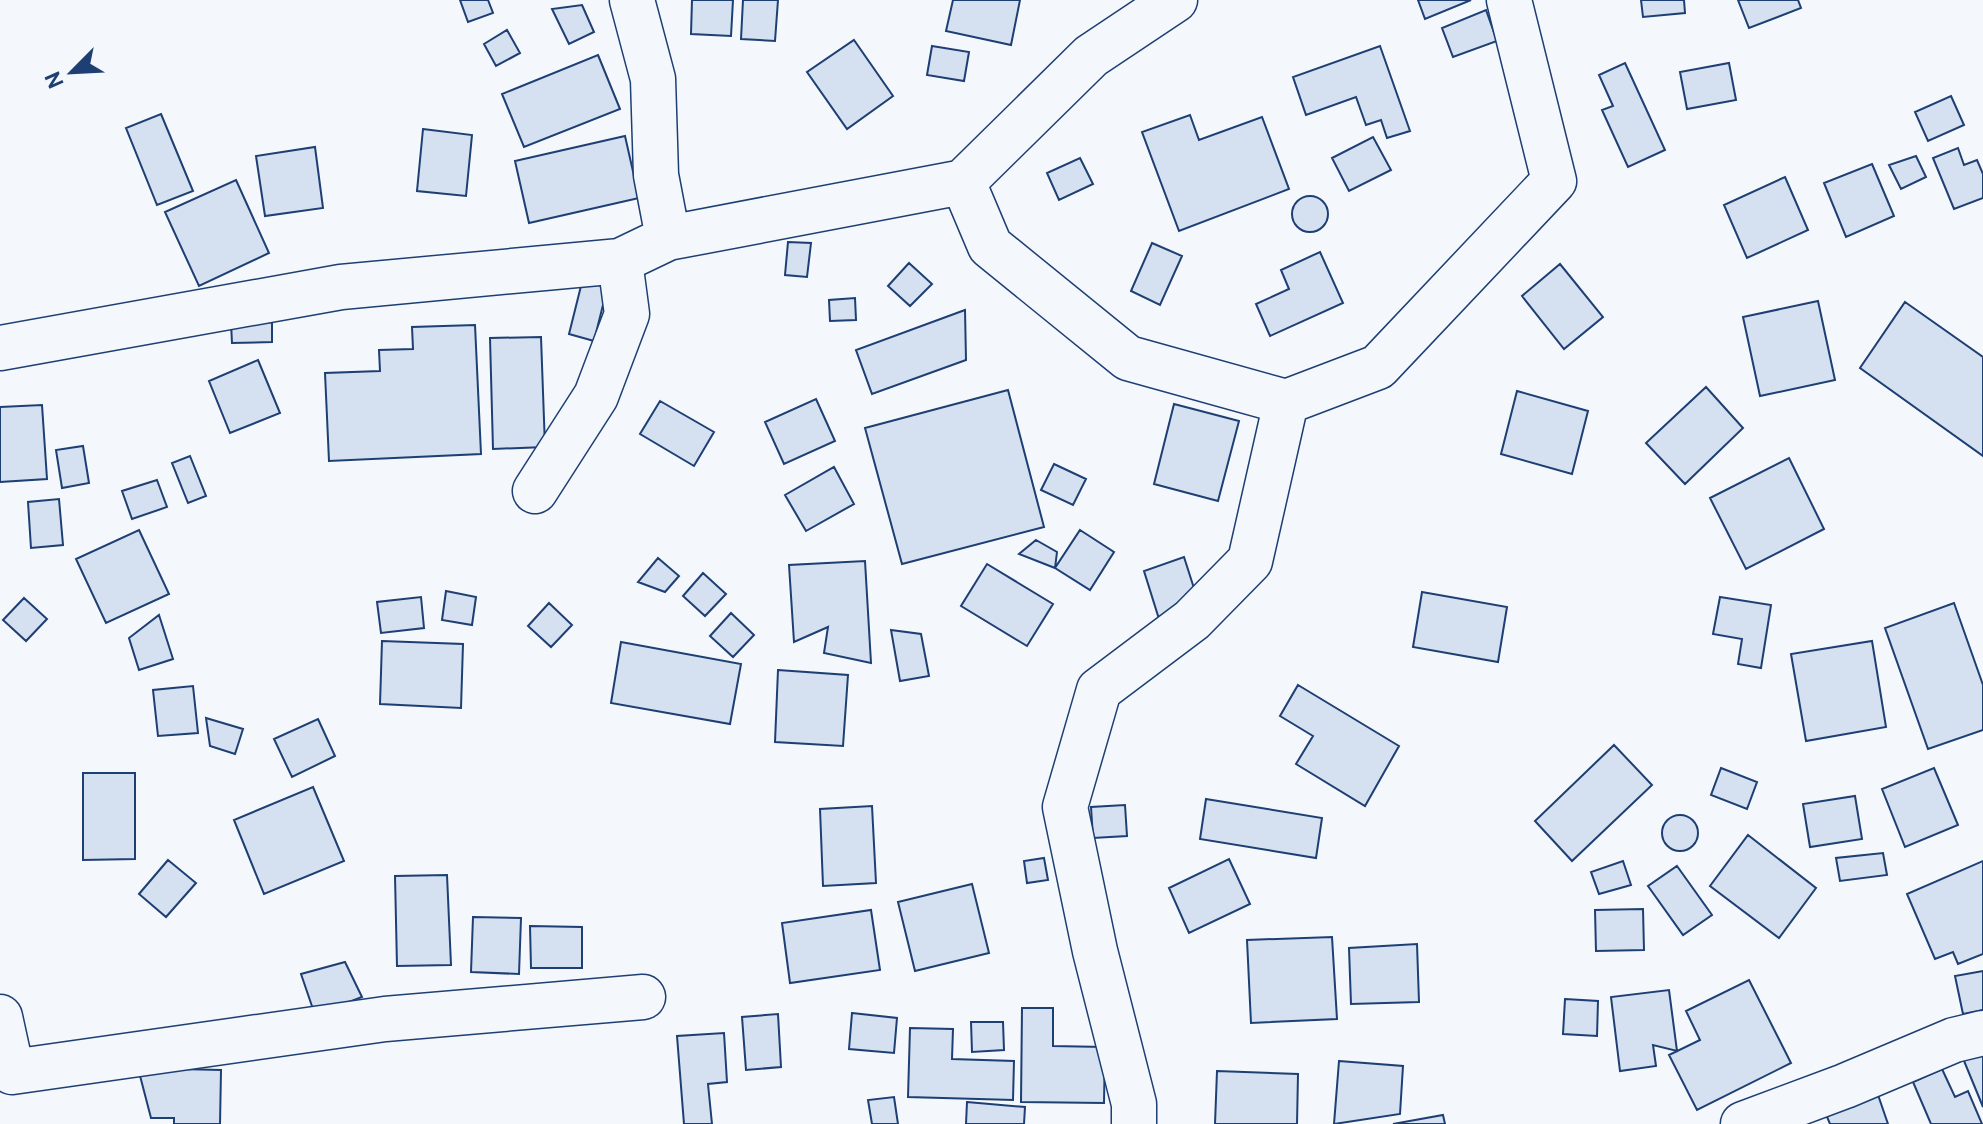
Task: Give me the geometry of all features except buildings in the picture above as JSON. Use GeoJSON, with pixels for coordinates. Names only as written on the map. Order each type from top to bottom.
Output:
{"type":"FeatureCollection","features":[{"type":"Feature","properties":{"kind":"street"},"geometry":{"type":"LineString","coordinates":[[632,0],[653,79],[656,175],[668,238]]}},
{"type":"Feature","properties":{"kind":"street"},"geometry":{"type":"LineString","coordinates":[[0,348],[341,287],[620,261],[668,238],[963,182],[1091,56],[1175,0]]}},
{"type":"Feature","properties":{"kind":"street"},"geometry":{"type":"LineString","coordinates":[[963,182],[990,246],[1128,358],[1286,402],[1378,367],[1554,181],[1509,0]]}},
{"type":"Feature","properties":{"kind":"street"},"geometry":{"type":"LineString","coordinates":[[535,491],[596,396],[627,314],[620,261]]}},
{"type":"Feature","properties":{"kind":"street"},"geometry":{"type":"LineString","coordinates":[[1134,1124],[1134,1104],[1095,951],[1065,807],[1099,690],[1192,620],[1250,561],[1286,402]]}},
{"type":"Feature","properties":{"kind":"street"},"geometry":{"type":"LineString","coordinates":[[0,1017],[12,1072],[385,1019],[643,997]]}},
{"type":"Feature","properties":{"kind":"street"},"geometry":{"type":"LineString","coordinates":[[1743,1124],[1845,1086],[1954,1040],[1983,1033]]}}]}
